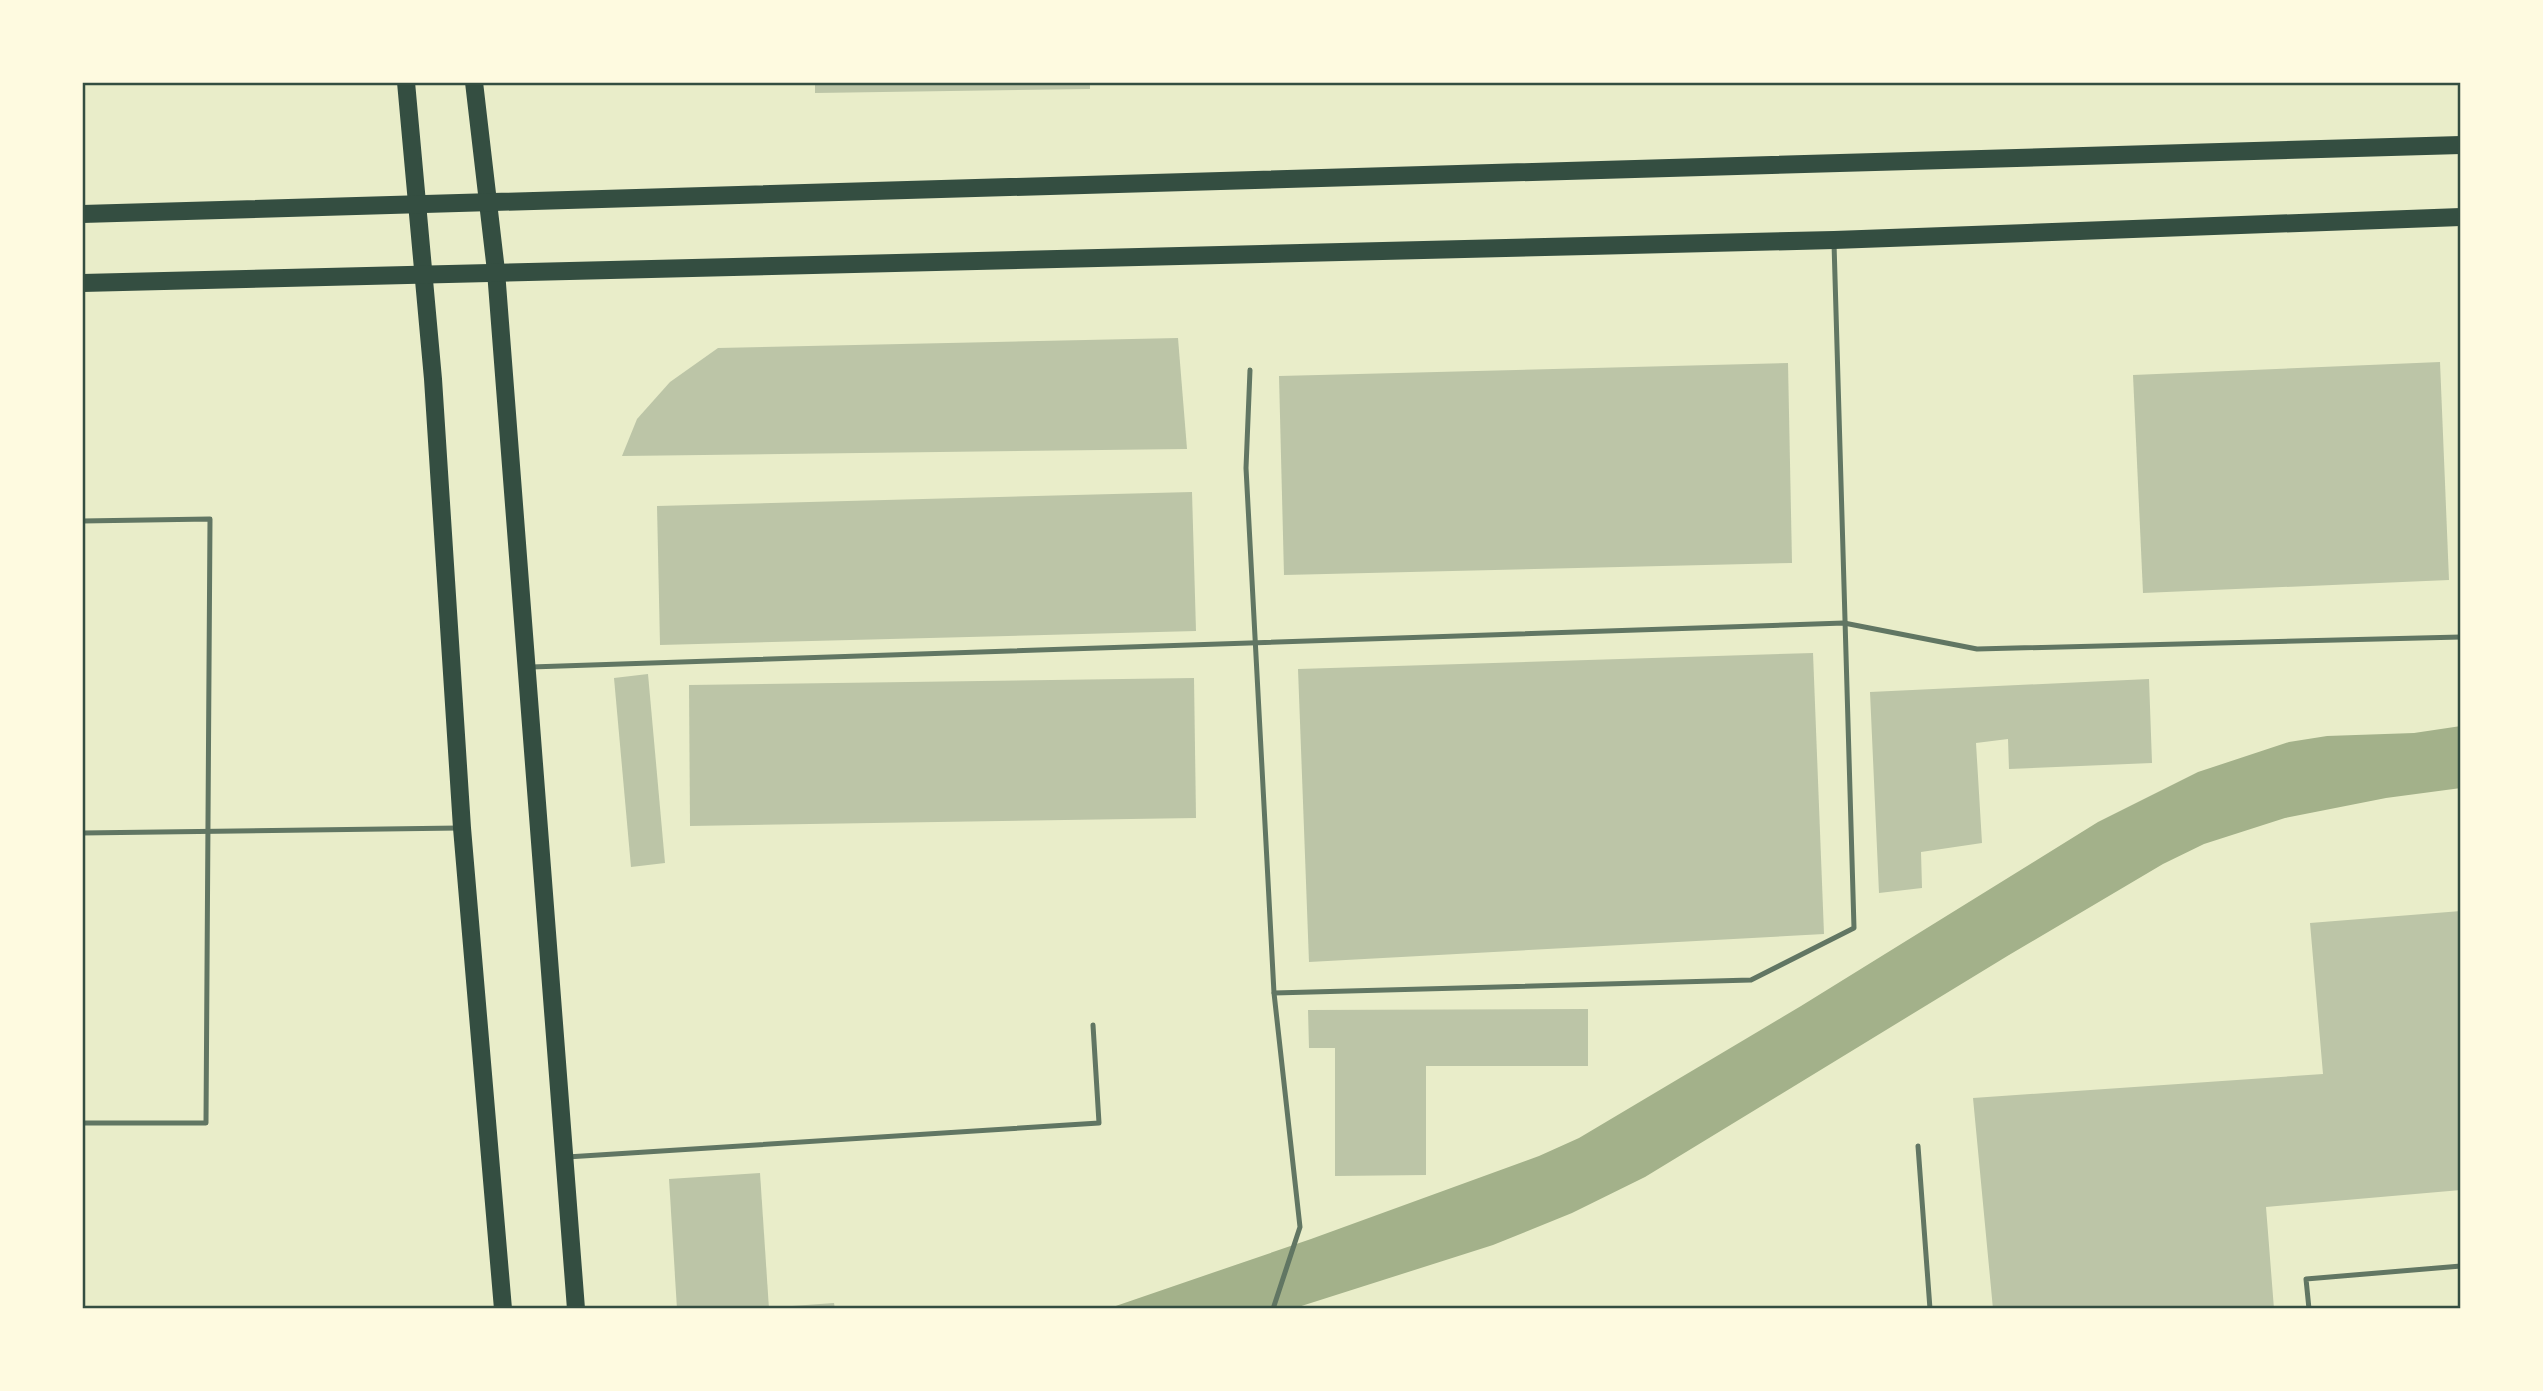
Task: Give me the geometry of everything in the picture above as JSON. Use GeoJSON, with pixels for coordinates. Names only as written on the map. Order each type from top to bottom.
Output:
{"type":"FeatureCollection","features":[{"type":"Feature","properties":{"kind":"main road"},"geometry":{"type":"LineString","coordinates":[[406,82],[419,204],[462,828],[503,1309]]}},
{"type":"Feature","properties":{"kind":"main road"},"geometry":{"type":"LineString","coordinates":[[474,82],[496,271],[576,1309]]}},
{"type":"Feature","properties":{"kind":"main road"},"geometry":{"type":"LineString","coordinates":[[82,214],[2461,145]]}},
{"type":"Feature","properties":{"kind":"main road"},"geometry":{"type":"LineString","coordinates":[[82,283],[1834,240],[2461,217]]}},
{"type":"Feature","properties":{"kind":"lane"},"geometry":{"type":"LineString","coordinates":[[1274,993],[1751,980],[1854,928],[1843,623],[1834,240]]}},
{"type":"Feature","properties":{"kind":"lane"},"geometry":{"type":"LineString","coordinates":[[1250,370],[1246,468],[1274,993],[1300,1227],[1273,1309]]}},
{"type":"Feature","properties":{"kind":"lane"},"geometry":{"type":"LineString","coordinates":[[82,521],[210,519],[206,1123],[82,1123]]}},
{"type":"Feature","properties":{"kind":"lane"},"geometry":{"type":"LineString","coordinates":[[528,667],[1843,623],[1977,649],[2461,636]]}},
{"type":"Feature","properties":{"kind":"lane"},"geometry":{"type":"LineString","coordinates":[[82,833],[462,828]]}},
{"type":"Feature","properties":{"kind":"lane"},"geometry":{"type":"LineString","coordinates":[[564,1157],[1099,1124],[1094,1025]]}},
{"type":"Feature","properties":{"kind":"lane"},"geometry":{"type":"LineString","coordinates":[[1918,1146],[1930,1309]]}},
{"type":"Feature","properties":{"kind":"lane"},"geometry":{"type":"LineString","coordinates":[[2309,1309],[2306,1279],[2461,1266]]}},
{"type":"Feature","properties":{"kind":"shaded area"},"geometry":{"type":"Polygon","coordinates":[[[2461,726],[2461,788],[2386,798],[2285,818],[2204,844],[2163,864],[2009,955],[1645,1177],[1572,1213],[1493,1245],[1292,1309],[1107,1309],[1311,1239],[1539,1156],[1579,1138],[1801,1006],[2098,822],[2198,772],[2289,742],[2327,736],[2414,733],[2461,726]]]}},
{"type":"Feature","properties":{"kind":"building"},"geometry":{"type":"Polygon","coordinates":[[[815,82],[1090,82],[1090,89],[815,93],[815,82]]]}},
{"type":"Feature","properties":{"kind":"building"},"geometry":{"type":"Polygon","coordinates":[[[1178,338],[1187,449],[622,456],[637,419],[670,382],[718,348],[1178,338]]]}},
{"type":"Feature","properties":{"kind":"building"},"geometry":{"type":"Polygon","coordinates":[[[2440,362],[2449,580],[2143,593],[2133,375],[2440,362]]]}},
{"type":"Feature","properties":{"kind":"building"},"geometry":{"type":"Polygon","coordinates":[[[1788,363],[1792,563],[1284,575],[1279,376],[1788,363]]]}},
{"type":"Feature","properties":{"kind":"building"},"geometry":{"type":"Polygon","coordinates":[[[1192,492],[1196,631],[660,645],[657,506],[1192,492]]]}},
{"type":"Feature","properties":{"kind":"building"},"geometry":{"type":"Polygon","coordinates":[[[1813,653],[1824,934],[1309,962],[1298,669],[1813,653]]]}},
{"type":"Feature","properties":{"kind":"building"},"geometry":{"type":"Polygon","coordinates":[[[648,674],[665,863],[631,867],[614,678],[648,674]]]}},
{"type":"Feature","properties":{"kind":"building"},"geometry":{"type":"Polygon","coordinates":[[[1194,678],[1196,818],[690,826],[689,685],[1194,678]]]}},
{"type":"Feature","properties":{"kind":"building"},"geometry":{"type":"Polygon","coordinates":[[[2149,679],[2152,763],[2009,769],[2008,739],[1976,743],[1982,843],[1921,852],[1922,888],[1879,893],[1870,692],[2149,679]]]}},
{"type":"Feature","properties":{"kind":"building"},"geometry":{"type":"Polygon","coordinates":[[[2461,911],[2461,1190],[2266,1207],[2274,1309],[1993,1309],[1973,1098],[2323,1074],[2310,923],[2461,911]]]}},
{"type":"Feature","properties":{"kind":"building"},"geometry":{"type":"Polygon","coordinates":[[[1588,1009],[1588,1066],[1426,1066],[1426,1175],[1335,1176],[1335,1048],[1309,1048],[1308,1010],[1588,1009]]]}},
{"type":"Feature","properties":{"kind":"building"},"geometry":{"type":"Polygon","coordinates":[[[760,1173],[769,1309],[677,1309],[669,1179],[760,1173]]]}},
{"type":"Feature","properties":{"kind":"building"},"geometry":{"type":"Polygon","coordinates":[[[834,1303],[835,1309],[778,1309],[778,1307],[834,1303]]]}}]}
